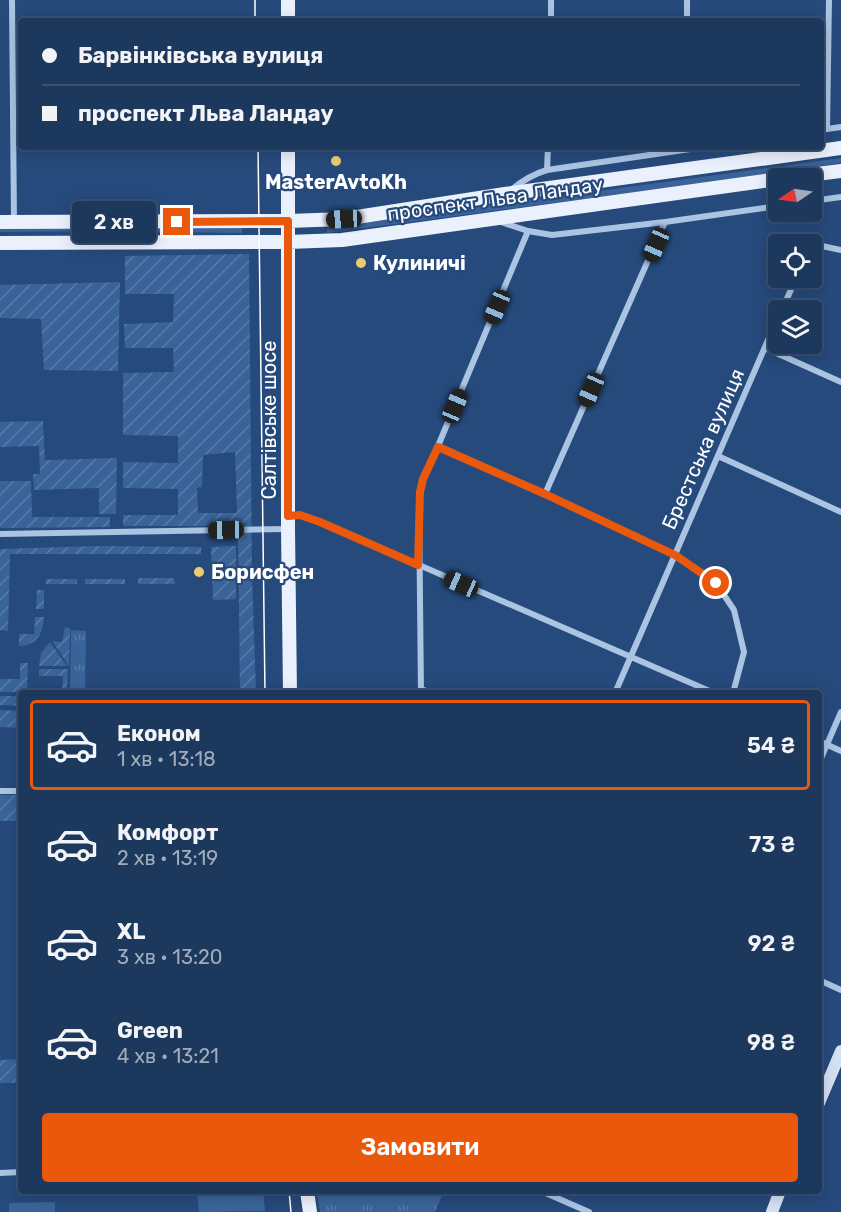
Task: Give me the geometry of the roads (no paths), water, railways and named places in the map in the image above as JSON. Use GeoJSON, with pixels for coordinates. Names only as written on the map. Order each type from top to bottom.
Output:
{"type":"FeatureCollection","features":[{"type":"Feature","properties":{"kind":"main road"},"geometry":{"type":"LineString","coordinates":[[288,0],[288,18]]}},
{"type":"Feature","properties":{"kind":"main road","name":"проспект Льва Ландау"},"geometry":{"type":"LineString","coordinates":[[7,222],[344,219],[505,194],[841,148]]}},
{"type":"Feature","properties":{"kind":"main road","name":"Салтівське шосе"},"geometry":{"type":"LineString","coordinates":[[288,150],[290,690]]}},
{"type":"Feature","properties":{"kind":"main road"},"geometry":{"type":"LineString","coordinates":[[822,173],[841,171]]}},
{"type":"Feature","properties":{"kind":"main road","name":"проспект Льва Ландау"},"geometry":{"type":"LineString","coordinates":[[0,243],[342,240],[768,180]]}},
{"type":"Feature","properties":{"kind":"main road"},"geometry":{"type":"LineString","coordinates":[[822,1096],[841,1051]]}},
{"type":"Feature","properties":{"kind":"main road"},"geometry":{"type":"LineString","coordinates":[[307,1194],[309,1212]]}},
{"type":"Feature","properties":{"kind":"main road"},"geometry":{"type":"LineString","coordinates":[[772,1212],[779,1194]]}},
{"type":"Feature","properties":{"kind":"street"},"geometry":{"type":"LineString","coordinates":[[7,222],[13,58],[12,0]]}},
{"type":"Feature","properties":{"kind":"street"},"geometry":{"type":"LineString","coordinates":[[551,0],[551,18]]}},
{"type":"Feature","properties":{"kind":"street"},"geometry":{"type":"LineString","coordinates":[[687,0],[687,18]]}},
{"type":"Feature","properties":{"kind":"street"},"geometry":{"type":"LineString","coordinates":[[829,0],[824,129],[841,127]]}},
{"type":"Feature","properties":{"kind":"street"},"geometry":{"type":"LineString","coordinates":[[13,58],[18,58]]}},
{"type":"Feature","properties":{"kind":"street"},"geometry":{"type":"LineString","coordinates":[[547,170],[548,150]]}},
{"type":"Feature","properties":{"kind":"street"},"geometry":{"type":"LineString","coordinates":[[505,194],[536,173],[547,170],[674,150]]}},
{"type":"Feature","properties":{"kind":"street"},"geometry":{"type":"LineString","coordinates":[[822,200],[841,197]]}},
{"type":"Feature","properties":{"kind":"street"},"geometry":{"type":"LineString","coordinates":[[494,219],[528,231],[552,235],[768,207]]}},
{"type":"Feature","properties":{"kind":"street"},"geometry":{"type":"LineString","coordinates":[[545,494],[665,222]]}},
{"type":"Feature","properties":{"kind":"street"},"geometry":{"type":"LineString","coordinates":[[421,690],[418,565],[420,492],[423,479],[528,231]]}},
{"type":"Feature","properties":{"kind":"street"},"geometry":{"type":"LineString","coordinates":[[822,246],[841,250]]}},
{"type":"Feature","properties":{"kind":"street","name":"Брестська вулиця"},"geometry":{"type":"LineString","coordinates":[[616,690],[768,341]]}},
{"type":"Feature","properties":{"kind":"street"},"geometry":{"type":"LineString","coordinates":[[765,348],[841,382]]}},
{"type":"Feature","properties":{"kind":"street"},"geometry":{"type":"LineString","coordinates":[[438,447],[675,555],[716,583],[734,610],[744,652],[734,690]]}},
{"type":"Feature","properties":{"kind":"street"},"geometry":{"type":"LineString","coordinates":[[718,456],[841,512]]}},
{"type":"Feature","properties":{"kind":"street"},"geometry":{"type":"LineString","coordinates":[[0,534],[288,523],[300,515],[707,690]]}},
{"type":"Feature","properties":{"kind":"street"},"geometry":{"type":"LineString","coordinates":[[822,755],[841,712]]}},
{"type":"Feature","properties":{"kind":"street"},"geometry":{"type":"LineString","coordinates":[[822,743],[841,751]]}},
{"type":"Feature","properties":{"kind":"street"},"geometry":{"type":"LineString","coordinates":[[0,791],[18,791]]}},
{"type":"Feature","properties":{"kind":"street"},"geometry":{"type":"LineString","coordinates":[[822,981],[841,990]]}},
{"type":"Feature","properties":{"kind":"street"},"geometry":{"type":"LineString","coordinates":[[0,1173],[18,1172]]}},
{"type":"Feature","properties":{"kind":"street"},"geometry":{"type":"LineString","coordinates":[[552,1194],[589,1212]]}},
{"type":"Feature","properties":{"kind":"tram line"},"geometry":{"type":"LineString","coordinates":[[255,0],[255,18]]}},
{"type":"Feature","properties":{"kind":"tram line"},"geometry":{"type":"LineString","coordinates":[[258,150],[265,690]]}},
{"type":"Feature","properties":{"kind":"tram line"},"geometry":{"type":"LineString","coordinates":[[289,1194],[291,1212]]}},
{"type":"Feature","properties":{"kind":"place","name":"MasterAvtoKh"},"geometry":{"type":"Point","coordinates":[336,161]}},
{"type":"Feature","properties":{"kind":"place","name":"Кулиничі"},"geometry":{"type":"Point","coordinates":[361,263]}},
{"type":"Feature","properties":{"kind":"place","name":"Борисфен"},"geometry":{"type":"Point","coordinates":[199,572]}}]}
